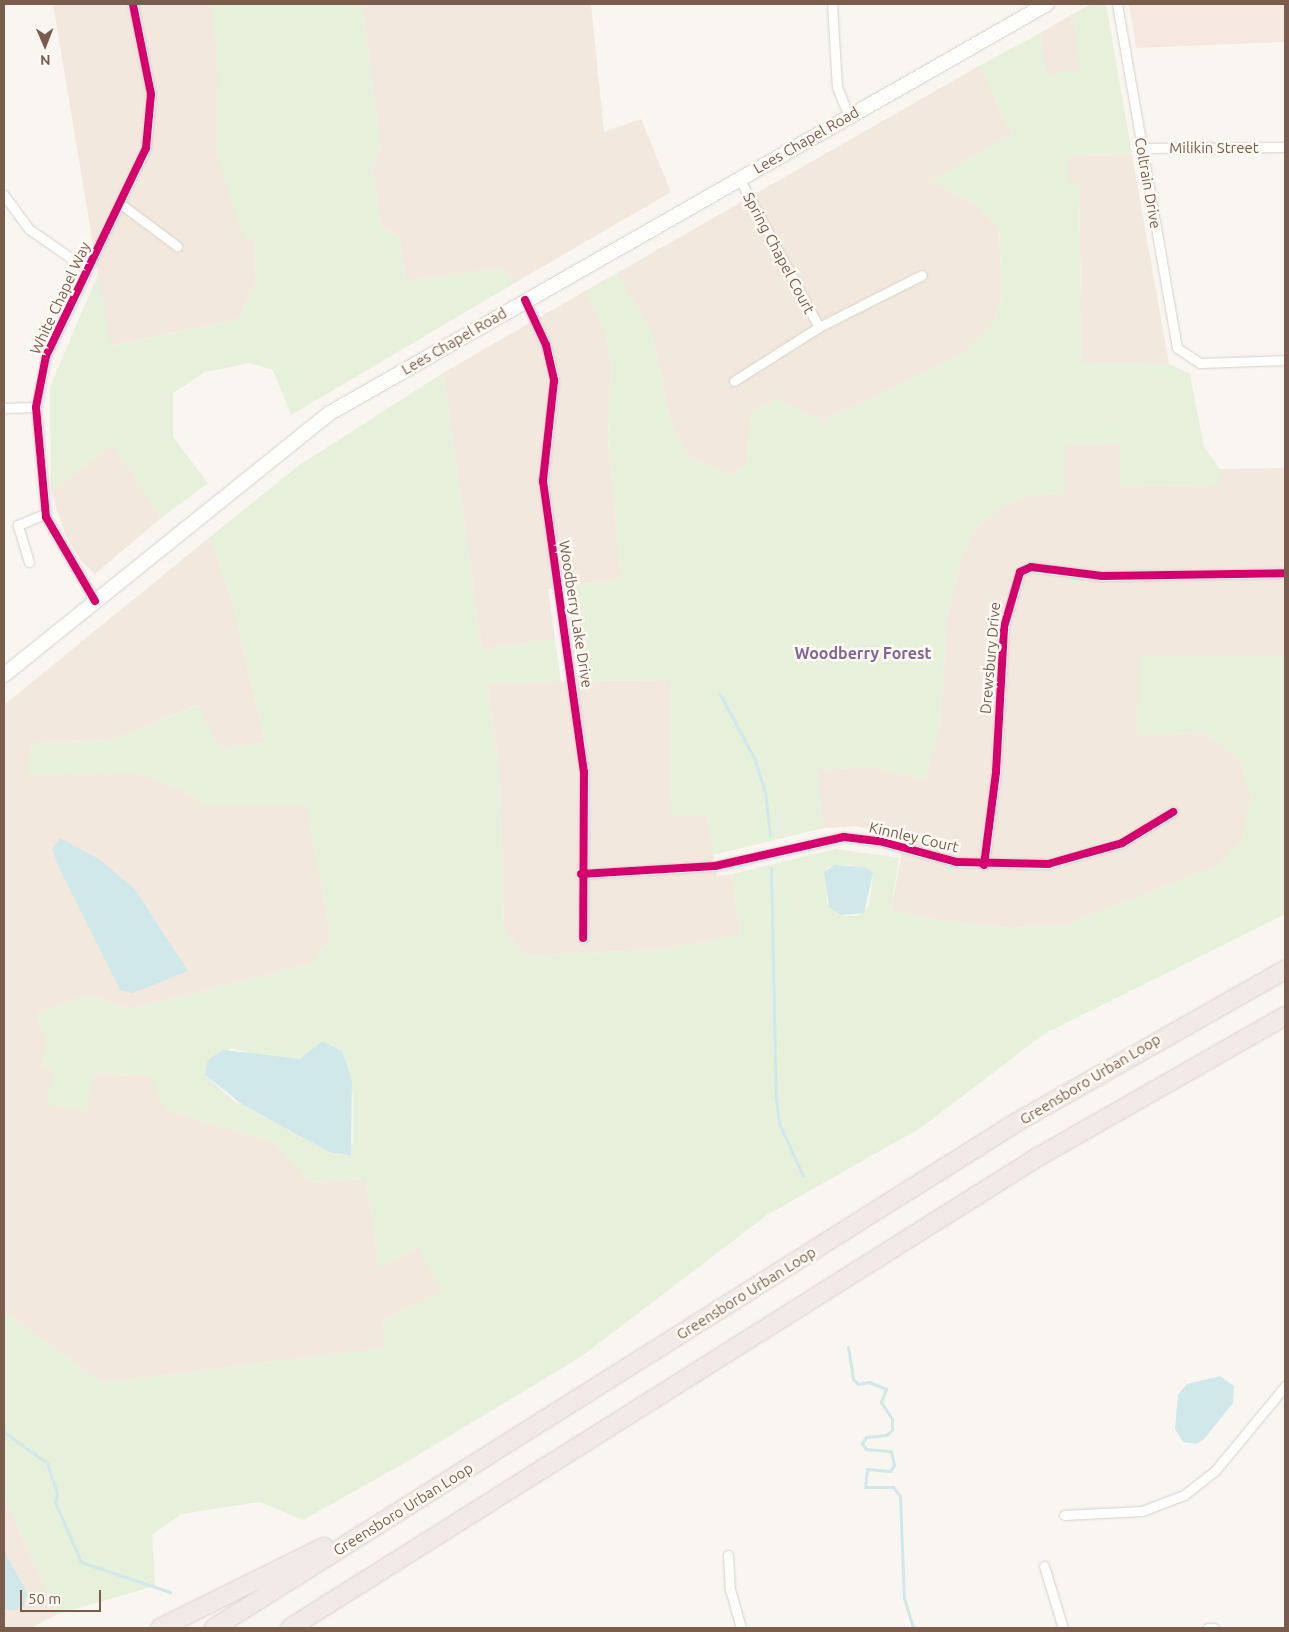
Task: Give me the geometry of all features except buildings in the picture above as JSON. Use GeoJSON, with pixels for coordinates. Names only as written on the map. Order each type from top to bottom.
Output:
{"type":"FeatureCollection","features":[{"type":"Feature","properties":{"kind":"highway","name":"Greensboro Urban Loop"},"geometry":{"type":"LineString","coordinates":[[214,1628],[1040,1108],[1285,970]]}},
{"type":"Feature","properties":{"kind":"highway"},"geometry":{"type":"LineString","coordinates":[[290,1628],[1054,1147],[1285,1016]]}},
{"type":"Feature","properties":{"kind":"highway"},"geometry":{"type":"LineString","coordinates":[[160,1628],[222,1600],[448,1481]]}},
{"type":"Feature","properties":{"kind":"main road","name":"Lees Chapel Road"},"geometry":{"type":"LineString","coordinates":[[4,675],[300,432],[525,300],[1047,4]]}},
{"type":"Feature","properties":{"kind":"street"},"geometry":{"type":"LineString","coordinates":[[832,4],[837,86],[849,116]]}},
{"type":"Feature","properties":{"kind":"street","name":"Coltrain Drive"},"geometry":{"type":"LineString","coordinates":[[1117,4],[1177,348],[1186,358],[1200,363],[1285,360]]}},
{"type":"Feature","properties":{"kind":"street","name":"White Chapel Way"},"geometry":{"type":"LineString","coordinates":[[95,601],[66,557],[46,513],[36,407],[46,356],[122,205],[146,148],[152,115],[133,5]]}},
{"type":"Feature","properties":{"kind":"street","name":"Milikin Street"},"geometry":{"type":"LineString","coordinates":[[1142,148],[1285,148]]}},
{"type":"Feature","properties":{"kind":"street","name":"Spring Chapel Court"},"geometry":{"type":"LineString","coordinates":[[739,178],[819,327]]}},
{"type":"Feature","properties":{"kind":"street"},"geometry":{"type":"LineString","coordinates":[[4,195],[29,229],[88,270]]}},
{"type":"Feature","properties":{"kind":"street"},"geometry":{"type":"LineString","coordinates":[[122,205],[177,246]]}},
{"type":"Feature","properties":{"kind":"street","name":"Spring Chapel Court"},"geometry":{"type":"LineString","coordinates":[[734,382],[819,327],[922,275]]}},
{"type":"Feature","properties":{"kind":"street","name":"Woodberry Lake Drive"},"geometry":{"type":"LineString","coordinates":[[525,300],[546,345],[554,381],[543,481],[584,772],[581,874],[583,938]]}},
{"type":"Feature","properties":{"kind":"street"},"geometry":{"type":"LineString","coordinates":[[4,408],[36,407]]}},
{"type":"Feature","properties":{"kind":"street"},"geometry":{"type":"LineString","coordinates":[[29,562],[18,525],[46,513]]}},
{"type":"Feature","properties":{"kind":"street","name":"Drewsbury Drive"},"geometry":{"type":"LineString","coordinates":[[984,865],[996,772],[1004,627],[1020,572],[1031,567],[1102,576],[1285,573]]}},
{"type":"Feature","properties":{"kind":"street","name":"Kinnley Court"},"geometry":{"type":"LineString","coordinates":[[581,874],[715,866],[844,837],[984,865],[1021,866],[1070,860],[1122,843],[1173,812]]}},
{"type":"Feature","properties":{"kind":"street"},"geometry":{"type":"LineString","coordinates":[[1064,1515],[1142,1511],[1184,1495],[1215,1472],[1285,1386]]}},
{"type":"Feature","properties":{"kind":"street"},"geometry":{"type":"LineString","coordinates":[[728,1555],[730,1589],[741,1628]]}},
{"type":"Feature","properties":{"kind":"street"},"geometry":{"type":"LineString","coordinates":[[1044,1566],[1063,1628]]}},
{"type":"Feature","properties":{"kind":"street"},"geometry":{"type":"LineString","coordinates":[[1208,1628],[1214,1628]]}},
{"type":"Feature","properties":{"kind":"shaded area"},"geometry":{"type":"Polygon","coordinates":[[[53,4],[211,4],[234,201],[243,240],[254,239],[256,280],[239,319],[110,346],[53,4]]]}},
{"type":"Feature","properties":{"kind":"shaded area"},"geometry":{"type":"Polygon","coordinates":[[[362,4],[591,4],[604,132],[641,119],[671,192],[513,284],[504,268],[406,281],[399,236],[381,227],[372,166],[381,150],[362,4]]]}},
{"type":"Feature","properties":{"kind":"shaded area"},"geometry":{"type":"Polygon","coordinates":[[[1129,4],[1285,4],[1285,42],[1136,48],[1129,4]]]}},
{"type":"Feature","properties":{"kind":"shaded area"},"geometry":{"type":"Polygon","coordinates":[[[1073,14],[1081,70],[1046,76],[1040,33],[1073,14]]]}},
{"type":"Feature","properties":{"kind":"shaded area"},"geometry":{"type":"Polygon","coordinates":[[[979,66],[1012,134],[931,181],[975,203],[999,229],[1002,296],[992,325],[964,352],[824,421],[778,399],[751,412],[747,462],[732,476],[690,458],[672,427],[651,330],[617,273],[979,66]]]}},
{"type":"Feature","properties":{"kind":"shaded area"},"geometry":{"type":"Polygon","coordinates":[[[1132,154],[1169,364],[1082,363],[1079,184],[1069,183],[1069,155],[1132,154]]]}},
{"type":"Feature","properties":{"kind":"shaded area"},"geometry":{"type":"Polygon","coordinates":[[[585,291],[604,328],[611,362],[608,439],[621,579],[548,589],[555,639],[482,649],[443,373],[585,291]]]}},
{"type":"Feature","properties":{"kind":"shaded area"},"geometry":{"type":"Polygon","coordinates":[[[113,444],[161,518],[95,574],[81,561],[66,536],[51,492],[113,444]]]}},
{"type":"Feature","properties":{"kind":"shaded area"},"geometry":{"type":"Polygon","coordinates":[[[1120,444],[1120,486],[1220,485],[1220,469],[1285,468],[1285,656],[1137,735],[1205,733],[1239,758],[1251,797],[1242,840],[1217,866],[1069,924],[1010,928],[947,922],[891,910],[905,836],[854,826],[823,828],[817,770],[875,767],[925,780],[940,726],[947,617],[960,563],[975,529],[1003,505],[1030,495],[1065,493],[1065,445],[1120,444]]]}},
{"type":"Feature","properties":{"kind":"shaded area"},"geometry":{"type":"Polygon","coordinates":[[[210,537],[233,604],[265,743],[220,749],[197,705],[113,740],[32,743],[27,774],[140,774],[182,789],[206,805],[306,804],[331,937],[311,964],[130,1009],[89,995],[37,1013],[46,1039],[43,1066],[53,1069],[47,1105],[95,1073],[152,1076],[164,1109],[273,1142],[311,1182],[366,1179],[379,1267],[417,1247],[443,1291],[382,1321],[386,1348],[102,1383],[4,1312],[4,705],[210,537]]]}},
{"type":"Feature","properties":{"kind":"shaded area"},"geometry":{"type":"Polygon","coordinates":[[[670,680],[671,815],[707,815],[717,877],[732,874],[740,935],[665,949],[526,956],[504,929],[500,774],[487,683],[670,680]]]}},
{"type":"Feature","properties":{"kind":"shaded area"},"geometry":{"type":"Polygon","coordinates":[[[4,1498],[58,1614],[31,1628],[4,1628],[4,1498]]]}},
{"type":"Feature","properties":{"kind":"green space"},"geometry":{"type":"Polygon","coordinates":[[[211,4],[362,4],[381,150],[372,166],[381,227],[399,236],[406,281],[504,268],[513,284],[291,415],[273,370],[249,363],[205,372],[173,393],[173,437],[208,483],[161,518],[113,444],[51,492],[50,387],[98,274],[111,346],[239,319],[256,280],[254,239],[243,240],[217,154],[218,70],[211,4]]]}},
{"type":"Feature","properties":{"kind":"green space"},"geometry":{"type":"Polygon","coordinates":[[[1092,4],[1106,4],[1132,154],[1069,155],[1069,183],[1079,183],[1082,363],[1169,364],[1190,374],[1204,447],[1220,469],[1220,485],[1120,486],[1120,444],[1065,445],[1065,493],[1030,495],[1003,505],[975,529],[960,563],[947,617],[940,726],[925,780],[875,767],[817,770],[823,828],[713,855],[707,815],[671,816],[670,680],[584,681],[571,586],[621,579],[608,439],[611,362],[604,328],[585,291],[617,273],[651,330],[672,427],[690,458],[732,476],[747,462],[751,412],[778,399],[824,421],[964,352],[992,325],[1002,297],[999,229],[975,203],[930,181],[1012,134],[979,66],[1040,33],[1046,75],[1080,70],[1073,14],[1092,4]]]}},
{"type":"Feature","properties":{"kind":"green space"},"geometry":{"type":"Polygon","coordinates":[[[443,373],[482,649],[555,639],[561,682],[487,684],[500,774],[504,929],[526,956],[665,949],[740,935],[732,874],[836,849],[899,858],[891,910],[947,922],[1010,928],[1069,924],[1217,866],[1242,840],[1251,797],[1239,758],[1205,733],[1137,735],[1139,655],[1285,656],[1285,914],[1044,1034],[922,1127],[767,1215],[582,1356],[408,1461],[303,1520],[260,1502],[181,1514],[152,1535],[155,1586],[58,1614],[4,1498],[4,1312],[102,1383],[385,1348],[382,1321],[442,1291],[417,1247],[379,1268],[366,1179],[311,1182],[273,1142],[164,1109],[151,1076],[95,1073],[86,1111],[46,1105],[53,1069],[43,1066],[46,1039],[37,1013],[89,995],[130,1009],[311,964],[331,937],[306,805],[206,805],[182,789],[140,774],[26,775],[32,743],[113,740],[198,705],[220,749],[265,743],[233,604],[210,537],[298,466],[443,373]],[[851,865],[830,866],[824,872],[827,903],[845,916],[858,916],[869,906],[873,875],[851,865]],[[322,1041],[300,1059],[263,1057],[231,1048],[205,1075],[233,1100],[329,1152],[353,1144],[353,1096],[342,1051],[322,1041]]]}},
{"type":"Feature","properties":{"kind":"water"},"geometry":{"type":"Polygon","coordinates":[[[60,838],[99,859],[135,889],[188,971],[133,993],[120,990],[58,866],[52,848],[60,838]]]}},
{"type":"Feature","properties":{"kind":"water"},"geometry":{"type":"Polygon","coordinates":[[[834,865],[864,867],[873,873],[864,913],[841,915],[829,907],[824,872],[834,865]]]}},
{"type":"Feature","properties":{"kind":"water"},"geometry":{"type":"Polygon","coordinates":[[[322,1041],[342,1051],[352,1081],[351,1155],[329,1152],[243,1105],[205,1075],[208,1060],[223,1050],[300,1059],[322,1041]]]}},
{"type":"Feature","properties":{"kind":"water"},"geometry":{"type":"Polygon","coordinates":[[[1220,1376],[1234,1386],[1233,1403],[1204,1439],[1196,1444],[1183,1442],[1175,1429],[1178,1395],[1187,1384],[1220,1376]]]}},
{"type":"Feature","properties":{"kind":"water"},"geometry":{"type":"Polygon","coordinates":[[[4,1551],[27,1592],[24,1606],[15,1610],[4,1610],[4,1551]]]}},
{"type":"Feature","properties":{"kind":"waterway"},"geometry":{"type":"LineString","coordinates":[[720,694],[755,760],[765,792],[770,835]]}},
{"type":"Feature","properties":{"kind":"waterway"},"geometry":{"type":"LineString","coordinates":[[771,868],[776,1099],[779,1123],[803,1176]]}},
{"type":"Feature","properties":{"kind":"waterway"},"geometry":{"type":"LineString","coordinates":[[848,1347],[853,1379],[858,1384],[869,1382],[886,1389],[881,1402],[892,1419],[892,1430],[886,1435],[866,1437],[862,1443],[866,1449],[891,1451],[894,1465],[890,1471],[867,1469],[865,1487],[893,1487],[900,1496],[904,1598],[913,1628]]}},
{"type":"Feature","properties":{"kind":"waterway"},"geometry":{"type":"LineString","coordinates":[[4,1432],[47,1463],[57,1494],[55,1502],[81,1562],[170,1592]]}},
{"type":"Feature","properties":{"kind":"cycle path"},"geometry":{"type":"LineString","coordinates":[[95,601],[46,517],[36,407],[46,356],[146,148],[151,94],[133,5]]}},
{"type":"Feature","properties":{"kind":"cycle path"},"geometry":{"type":"LineString","coordinates":[[525,300],[546,345],[554,381],[543,481],[584,772],[583,938]]}},
{"type":"Feature","properties":{"kind":"cycle path"},"geometry":{"type":"LineString","coordinates":[[984,865],[996,772],[1004,627],[1020,572],[1031,567],[1102,576],[1285,573]]}},
{"type":"Feature","properties":{"kind":"cycle path"},"geometry":{"type":"LineString","coordinates":[[581,874],[715,866],[844,837],[879,841],[957,862],[1048,864],[1122,843],[1173,812]]}},
{"type":"Feature","properties":{"kind":"district","name":"Woodberry Forest"},"geometry":{"type":"Point","coordinates":[863,653]}}]}
